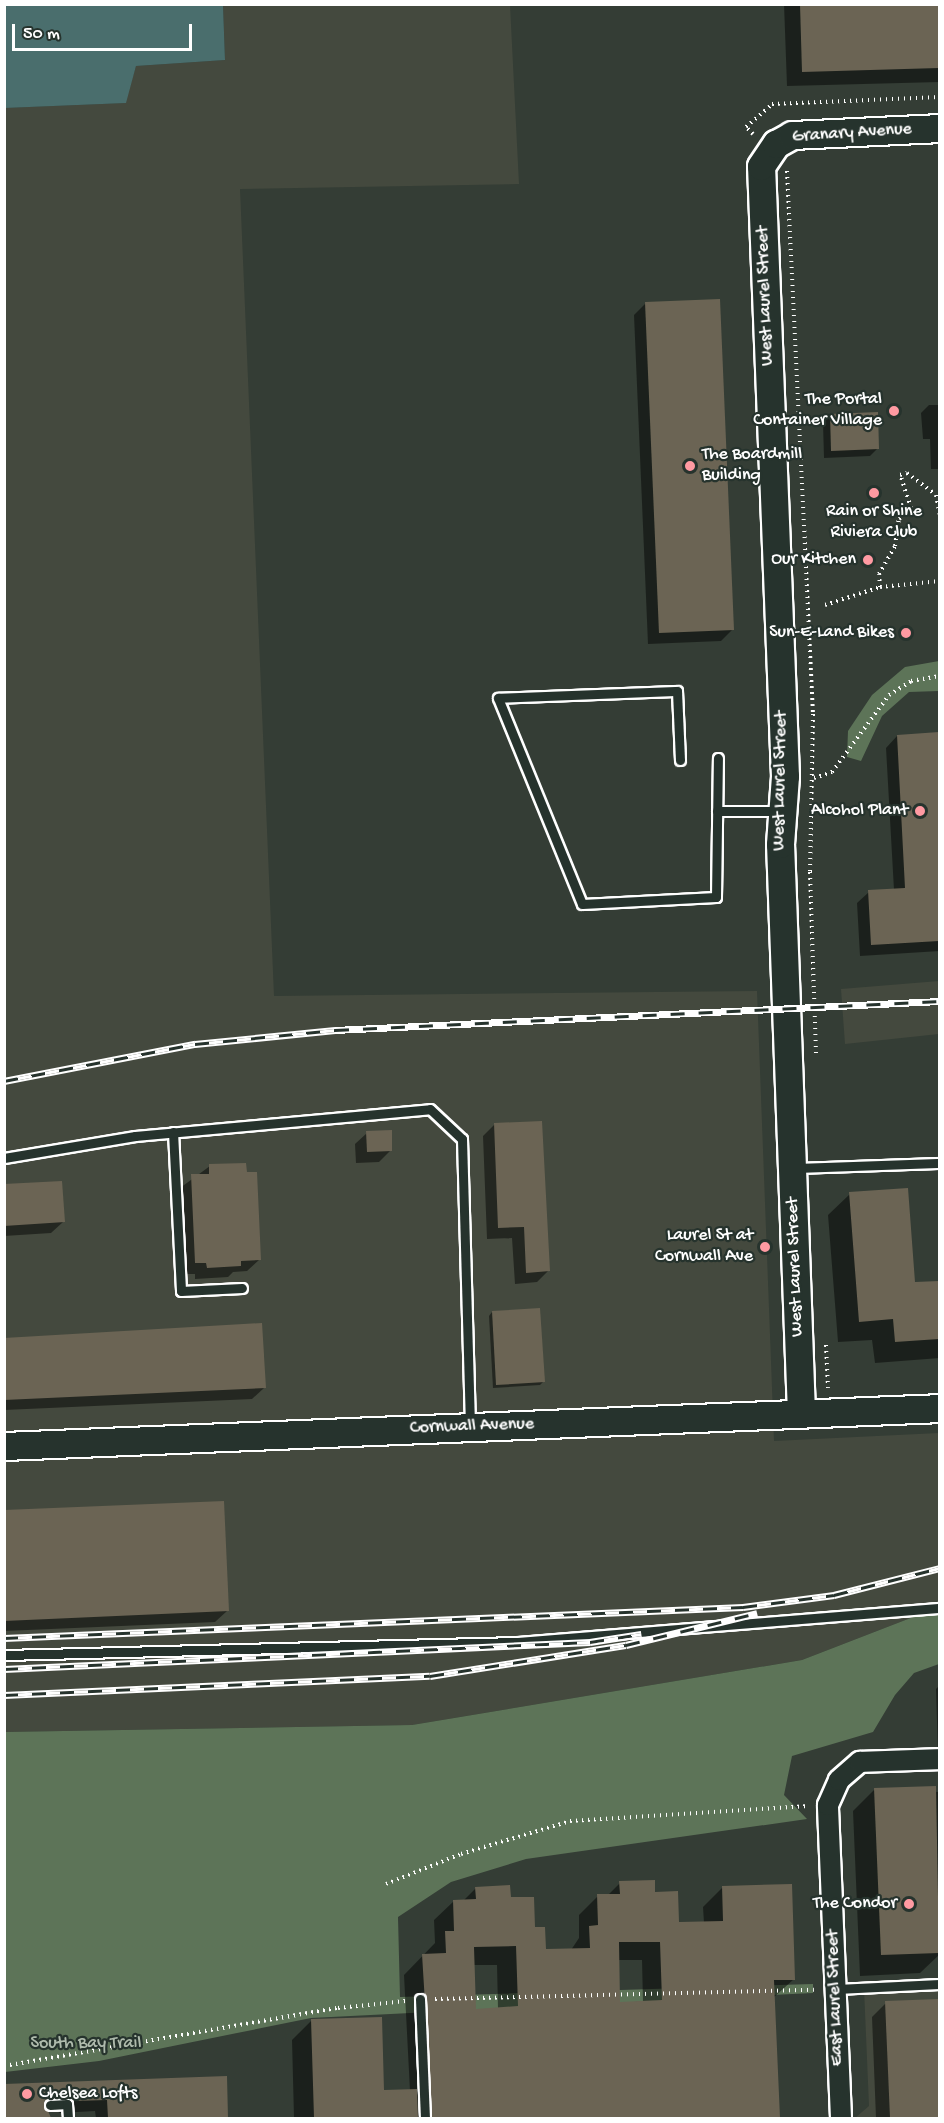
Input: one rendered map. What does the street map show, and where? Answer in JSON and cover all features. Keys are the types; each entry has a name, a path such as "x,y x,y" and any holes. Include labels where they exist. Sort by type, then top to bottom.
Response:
{"street":[{"name":"Granary Avenue","path":"769,151 792,135 939,128"},
{"name":"West Laurel Street","path":"769,151 761,166 785,776 782,896 801,1413"},
{"name":"Cornwall Avenue","path":"4,1446 939,1407"},
{"path":"828,1805 839,1780 860,1762 939,1759"},
{"name":"East Laurel Street","path":"828,1805 841,2118"}],"lane":[{"path":"680,760 677,691 498,698 582,904 716,897 718,758"},
{"path":"717,811 783,812"},
{"path":"4,1158 173,1132 430,1109 462,1139 470,1427"},
{"path":"173,1132 181,1291 242,1288"},
{"path":"792,1168 939,1163"},
{"path":"4,1655 516,1642 939,1608"},
{"path":"836,1989 939,1984"},
{"path":"420,1999 425,2118"},
{"path":"50,2105 67,2104 68,2118"}],"path":[{"path":"746,127 772,104 939,97"},
{"path":"880,587 879,574 895,546 899,519 911,508 900,475 907,473 936,495 939,515"},
{"path":"825,605 880,587 939,581"},
{"path":"814,778 832,772 889,695 911,681 939,676"},
{"path":"386,1884 461,1854 570,1821 828,1805"},
{"path":"4,2066 338,2008 420,1999 836,1989"}],"shaded area":[{"path":"223,5 510,5 519,184 240,189 274,996 757,991 774,1441 939,1433 939,1607 802,1660 412,1725 5,1732 4,108 125,103 136,66 225,60"},
{"path":"939,981 939,1034 845,1044 841,989"},
{"path":"939,1984 939,2118 855,2118 869,2106 864,1988"}],"green space":[{"path":"939,661 939,691 909,692 882,716 861,761 847,757 848,731 872,695 905,667"},
{"name":"South Bay Trail","path":"939,1607 939,1664 914,1673 895,1695 873,1732 792,1756 784,1795 807,1819 526,1859 451,1882 398,1917 400,1997 813,1984 813,1993 311,2018 99,2061 5,2072 5,1732 412,1725 802,1660"}],"water":[{"path":"4,5 223,5 225,60 136,66 126,103 5,108"}],"building":[{"path":"800,4 939,4 939,68 802,72"},
{"name":"The Boardmill Building","path":"720,299 734,630 659,633 645,302"},
{"path":"878,412 879,449 831,451 830,414"},
{"name":"Alcohol Plant","path":"939,732 939,941 871,945 868,890 905,888 897,735"},
{"path":"542,1121 550,1271 526,1273 524,1227 498,1228 494,1123"},
{"path":"392,1130 392,1151 367,1152 366,1131"},
{"path":"246,1163 247,1172 257,1172 261,1260 241,1261 241,1266 207,1268 206,1263 195,1263 191,1174 209,1174 209,1164"},
{"path":"62,1181 65,1222 4,1226 4,1184"},
{"path":"908,1188 915,1282 939,1281 939,1339 895,1342 893,1319 859,1322 849,1192"},
{"path":"540,1308 545,1382 496,1385 492,1311"},
{"path":"262,1323 266,1388 4,1400 4,1338"},
{"path":"224,1501 229,1611 4,1621 4,1510"},
{"name":"The Condor","path":"936,1786 939,1953 881,1955 874,1788"},
{"path":"655,1880 655,1892 678,1891 679,1922 723,1921 722,1886 792,1884 795,1980 774,1980 780,2118 432,2118 422,1954 446,1953 445,1931 454,1931 453,1900 476,1899 475,1887 510,1885 511,1897 534,1897 535,1927 545,1927 546,1949 590,1948 589,1926 598,1925 597,1894 620,1894 619,1881","holes":["619,1942 660,1942 662,2000 620,2002","516,1946 518,2006 476,2009 474,1947"]},
{"path":"939,1999 939,2118 890,2118 885,2001"},
{"path":"382,2017 384,2090 417,2089 418,2118 314,2118 311,2019"},
{"path":"227,2076 228,2118 108,2118 107,2100 73,2101 67,2097 44,2101 51,2118 4,2118 4,2084"}],"railway":[{"path":"4,1081 195,1044 335,1030 940,1001"},
{"path":"4,1638 743,1607 834,1595 940,1568"},
{"path":"4,1695 430,1676 626,1645 757,1613"},
{"path":"4,1669 590,1642 641,1634"}],"place":[{"name":"The Portal Container Village","path":"894,411"},
{"name":"The Boardmill Building","path":"690,466"},
{"name":"Rain or Shine Riviera Club","path":"874,493"},
{"name":"Our Kitchen","path":"868,560"},
{"name":"Sun-E-Land Bikes","path":"906,633"},
{"name":"Alcohol Plant","path":"920,811"},
{"name":"Laurel St at Cornwall Ave","path":"765,1247"},
{"name":"The Condor","path":"909,1904"},
{"name":"Chelsea Lofts","path":"27,2094"}]}
